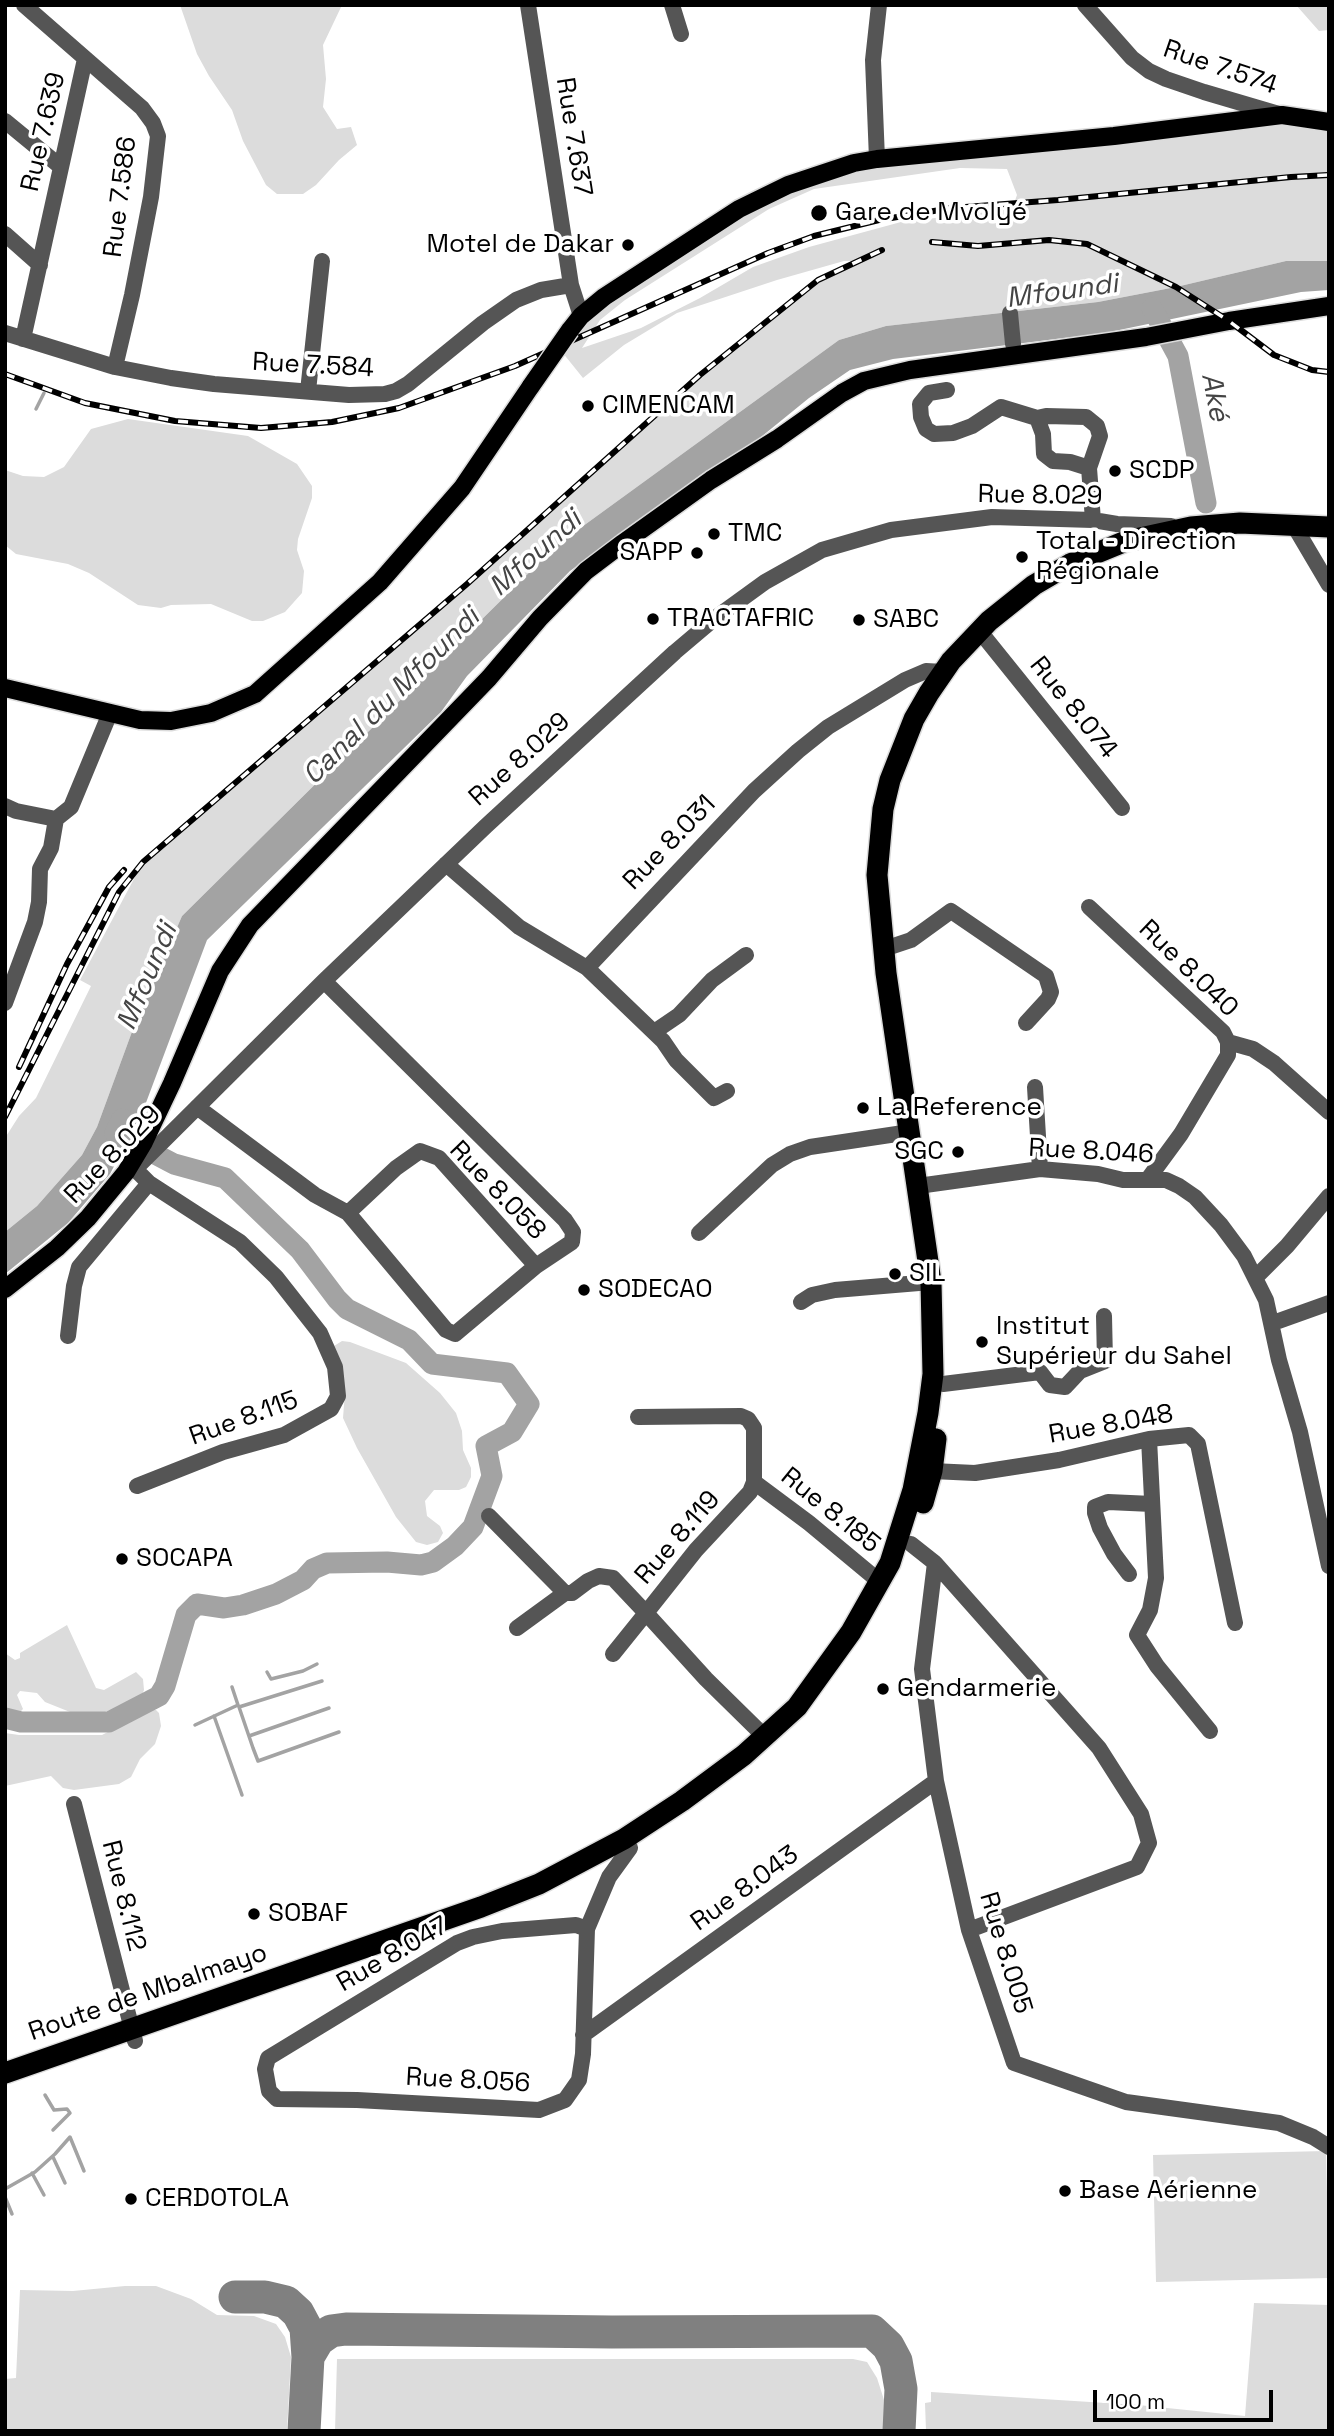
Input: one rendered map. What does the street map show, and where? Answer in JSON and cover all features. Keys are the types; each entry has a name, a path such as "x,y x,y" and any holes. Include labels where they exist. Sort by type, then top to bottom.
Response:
{"highway":[{"path":"5,2085 133,2035 484,1917 543,1894 630,1848 751,1762 805,1714 861,1641 898,1574 911,1544 932,1471 943,1384 940,1272 923,1185 893,947 888,879 890,840 900,784 924,724 946,686 986,639 1021,608 1054,587 1105,561 1187,527 1240,523 1329,527"},
{"name":"Route de Mbalmayo","path":"5,2073 133,2035 539,1884 585,1861 647,1824 713,1779 797,1707 851,1632 880,1582 898,1540 928,1413 933,1374 931,1282 923,1185 910,1132 886,973 877,875 879,839 890,780 914,719 943,672 989,621 1034,584 1070,564 1126,541 1187,527"}],"main road":[{"path":"5,688 140,720 171,721 211,713 255,694 380,582 462,488 576,323 612,290 739,209 788,186 854,163 877,159 1140,133 1282,115 1329,122"},
{"path":"131,1170 220,971 250,925 480,687 540,618 586,571 643,528 711,480 864,381 919,368 1146,337 1329,306"},
{"name":"Rue 8.029","path":"5,1289 57,1248 131,1170"}],"street":[{"name":"Rue 7.586","path":"24,5 142,108 153,123 158,136 151,197 115,367"},
{"name":"Rue 7.637","path":"528,5 576,323"},
{"path":"672,5 681,34"},
{"path":"877,159 873,60 879,5"},
{"name":"Rue 7.574","path":"1085,5 1132,58 1149,71 1178,83 1282,115"},
{"name":"Rue 7.639","path":"23,339 85,59"},
{"path":"5,121 61,167"},
{"path":"5,234 40,265"},
{"path":"308,391 322,261"},
{"name":"Rue 7.584","path":"5,334 115,367 214,384 349,395 385,394 396,391 516,300 541,290 571,285"},
{"path":"1010,313 1013,344"},
{"path":"947,390 929,393 920,404 920,417 926,429 933,434 953,433 972,426 1001,407 1037,418 1086,416 1097,426 1100,436 1088,468 1093,520"},
{"path":"1037,418 1043,433 1044,454 1053,461 1070,462 1088,468"},
{"name":"Rue 8.029","path":"131,1170 446,864 675,652 740,598 796,563 822,550 891,530 992,517 1093,520 1117,524 1187,527"},
{"path":"1293,524 1329,585"},
{"name":"Rue 8.074","path":"986,639 1122,808"},
{"name":"Rue 8.031","path":"587,968 754,790 799,751 828,727 905,680 926,671 943,672"},
{"path":"5,1003 35,922 39,902 40,869 51,848 56,819 71,807 110,713"},
{"path":"5,806 16,811 56,819"},
{"path":"446,864 519,927 587,968 654,1032 676,1060 713,1098 727,1091"},
{"name":"Rue 8.040","path":"1089,907 1223,1032 1228,1042 1228,1055 1181,1135 1148,1179"},
{"path":"893,947 911,940 951,911 1046,976 1051,992 1026,1023"},
{"path":"654,1032 679,1015 712,980 746,955"},
{"name":"Rue 8.058","path":"324,981 565,1220 573,1232 572,1242 536,1266 439,1158 420,1151 397,1168 348,1213"},
{"path":"1228,1042 1254,1049 1274,1063 1329,1112"},
{"path":"1035,1087 1040,1169"},
{"path":"197,1107 314,1195 348,1213 446,1330 456,1334 536,1266"},
{"path":"699,1233 772,1165 790,1153 810,1147 910,1132"},
{"name":"Rue 8.046","path":"923,1185 1040,1169 1098,1174 1123,1180 1148,1179 1172,1183 1195,1197 1244,1255 1256,1277 1273,1323 1279,1360 1300,1432 1329,1566"},
{"name":"Rue 8.115","path":"131,1170 240,1242 276,1277 320,1334 335,1367 338,1396 331,1409 284,1436 223,1452 137,1486"},
{"path":"68,1336 79,1267 149,1183"},
{"path":"1256,1277 1287,1246 1329,1196"},
{"path":"801,1302 812,1295 835,1290 931,1282"},
{"path":"1273,1323 1329,1303"},
{"path":"943,1384 1040,1372 1050,1385 1065,1387 1080,1371 1105,1362 1104,1316"},
{"name":"Rue 8.185","path":"638,1417 741,1416 748,1419 754,1427 754,1482 809,1522 880,1582"},
{"name":"Rue 8.048","path":"932,1471 987,1471 1059,1460 1149,1439 1189,1435 1195,1438 1235,1623"},
{"path":"1149,1439 1156,1578 1150,1610 1137,1635 1157,1666 1210,1731"},
{"name":"Rue 8.119","path":"754,1482 750,1492 696,1550 646,1613 683,1655 765,1737"},
{"path":"1129,1574 1100,1528 1095,1507 1108,1502 1152,1504"},
{"path":"489,1516 565,1593 572,1594 599,1576 612,1578 646,1613 612,1654"},
{"path":"911,1544 935,1563 1099,1748 1141,1814 1149,1843 1137,1867 969,1930"},
{"name":"Rue 8.005","path":"935,1563 922,1670 936,1781 969,1930 1014,2063 1126,2102 1279,2123 1329,2147"},
{"path":"517,1628 565,1593"},
{"name":"Rue 8.043","path":"583,2035 936,1781"},
{"name":"Rue 8.112","path":"74,1804 133,2035"},
{"path":"587,1929 609,1877 630,1848"},
{"name":"Rue 8.047","path":"268,2058 465,1940 502,1931 536,1927 576,1924 587,1929"},
{"name":"Rue 8.056","path":"268,2058 265,2069 268,2091 277,2099 356,2100 539,2110 565,2100 579,2080 587,1929"}],"shaded area":[{"path":"180,5 342,5 323,45 326,79 323,107 337,129 351,127 357,145 303,194 277,194 266,185 243,141 232,110 197,54"},
{"path":"1296,5 1329,5 1329,30 1319,31"},
{"path":"1329,122 1329,261 1286,261 1098,302 886,326 839,340 557,545 182,916 133,1029 97,1127 82,1155 37,1206 5,1232 5,1138 19,1116 36,1098 91,986 80,980 143,862 467,584 700,375 818,280 858,261 844,261 777,280 677,313 624,345 583,378 558,347 570,330 683,244 854,163 1219,124","holes":["960,168 1007,169 1017,195 1012,209 901,222 809,247 753,267 641,328 582,348 600,320 625,300 769,209 814,189"]},
{"path":"1286,261 1329,261 1329,290 1301,292 1105,333 893,359 850,370 809,398 745,450 706,471 570,571 467,676 441,712 207,940 144,1108 110,1174 68,1223 5,1274 5,1232 37,1206 82,1155 97,1127 133,1029 182,916 557,545 839,340 886,326 1098,302"},
{"path":"128,419 248,436 297,464 312,486 312,498 298,539 297,550 304,571 302,593 285,612 263,621 252,621 211,604 171,605 161,608 138,605 89,573 68,564 16,554 5,545 5,470 23,476 44,477 64,467 91,429"},
{"path":"342,1341 406,1363 440,1393 456,1413 471,1477 466,1487 459,1490 434,1490 425,1501 427,1516 440,1526 443,1533 438,1542 427,1545 416,1542 396,1517 357,1448 343,1418 345,1392 334,1346"},
{"path":"67,1625 96,1688 104,1690 136,1672 143,1679 142,1695 131,1703 99,1714 70,1712 45,1702 37,1693 20,1691 17,1695 23,1709 18,1714 5,1712 5,1653 15,1660 20,1658 20,1653"},
{"path":"150,1710 159,1713 161,1726 155,1744 140,1759 131,1777 119,1784 74,1790 63,1788 51,1776 5,1786 5,1733 102,1735"},
{"path":"1326,2151 1329,2278 1156,2282 1153,2155"},
{"path":"156,2286 191,2299 217,2315 254,2316 276,2324 285,2337 291,2357 287,2431 5,2431 5,2379 16,2378 20,2290 73,2291"},
{"path":"1254,2303 1329,2305 1329,2431 926,2431 925,2403 931,2402 931,2392 1138,2405 1245,2416"},
{"path":"337,2359 853,2359 867,2362 877,2378 885,2403 883,2431 335,2431"}],"waterway":[{"name":"Aké","path":"1152,308 1178,356 1206,503"},
{"path":"36,409 44,393"},
{"name":"Mfoundi","path":"5,1718 21,1722 109,1722 159,1696 165,1686 186,1615 197,1604 224,1608 243,1605 276,1594 303,1580 313,1569 327,1563 387,1562 421,1565 433,1562 455,1546 473,1527 492,1476 486,1446 512,1432 529,1404 507,1373 432,1364 409,1340 347,1309 300,1250 225,1178 174,1164 115,1133 122,1119"},
{"path":"267,1672 271,1679 303,1671 317,1664"},
{"path":"322,1681 239,1707 258,1761 339,1732"},
{"path":"195,1725 238,1705 232,1687"},
{"path":"249,1736 329,1708"},
{"path":"214,1716 242,1795"},
{"path":"45,2095 54,2110 67,2109 70,2113 53,2130"},
{"path":"5,2189 35,2172 70,2137 84,2171"},
{"path":"53,2157 65,2183"},
{"path":"32,2173 44,2195"},
{"path":"5,2197 12,2214"}],"taxiway":[{"path":"235,2297 265,2297 286,2302 298,2313 306,2328 308,2357 304,2431"},
{"path":"308,2357 318,2340 331,2331 346,2329 872,2331 888,2346 896,2361 901,2389 899,2431"}],"railway":[{"path":"5,374 85,403 175,421 261,428 332,422 399,408 515,366 768,253 814,236 879,220 952,208 1329,175"},
{"path":"932,242 978,246 1049,240 1087,244 1176,287 1229,321 1274,355 1312,370 1329,372"},
{"path":"5,1117 119,892 143,862 467,584 700,375 818,280 882,250"},
{"path":"19,1067 67,964 109,887 124,870"}],"place":[{"name":"Gare de Mvolyé","path":"819,213"},
{"name":"Motel de Dakar","path":"628,245"},
{"name":"CIMENCAM","path":"588,406"},
{"name":"SCDP","path":"1115,471"},
{"name":"TMC","path":"714,534"},
{"name":"SAPP","path":"697,553"},
{"name":"Total - Direction Régionale","path":"1022,557"},
{"name":"TRACTAFRIC","path":"653,619"},
{"name":"SABC","path":"859,620"},
{"name":"La Reference","path":"863,1108"},
{"name":"SGC","path":"958,1152"},
{"name":"SIL","path":"895,1274"},
{"name":"SODECAO","path":"584,1290"},
{"name":"Institut Supérieur du Sahel","path":"982,1342"},
{"name":"SOCAPA","path":"122,1559"},
{"name":"Gendarmerie","path":"883,1689"},
{"name":"SOBAF","path":"254,1914"},
{"name":"Base Aérienne","path":"1065,2191"},
{"name":"CERDOTOLA","path":"131,2199"}],"water label":[{"name":"Canal du Mfoundi","path":"392,697"}]}
